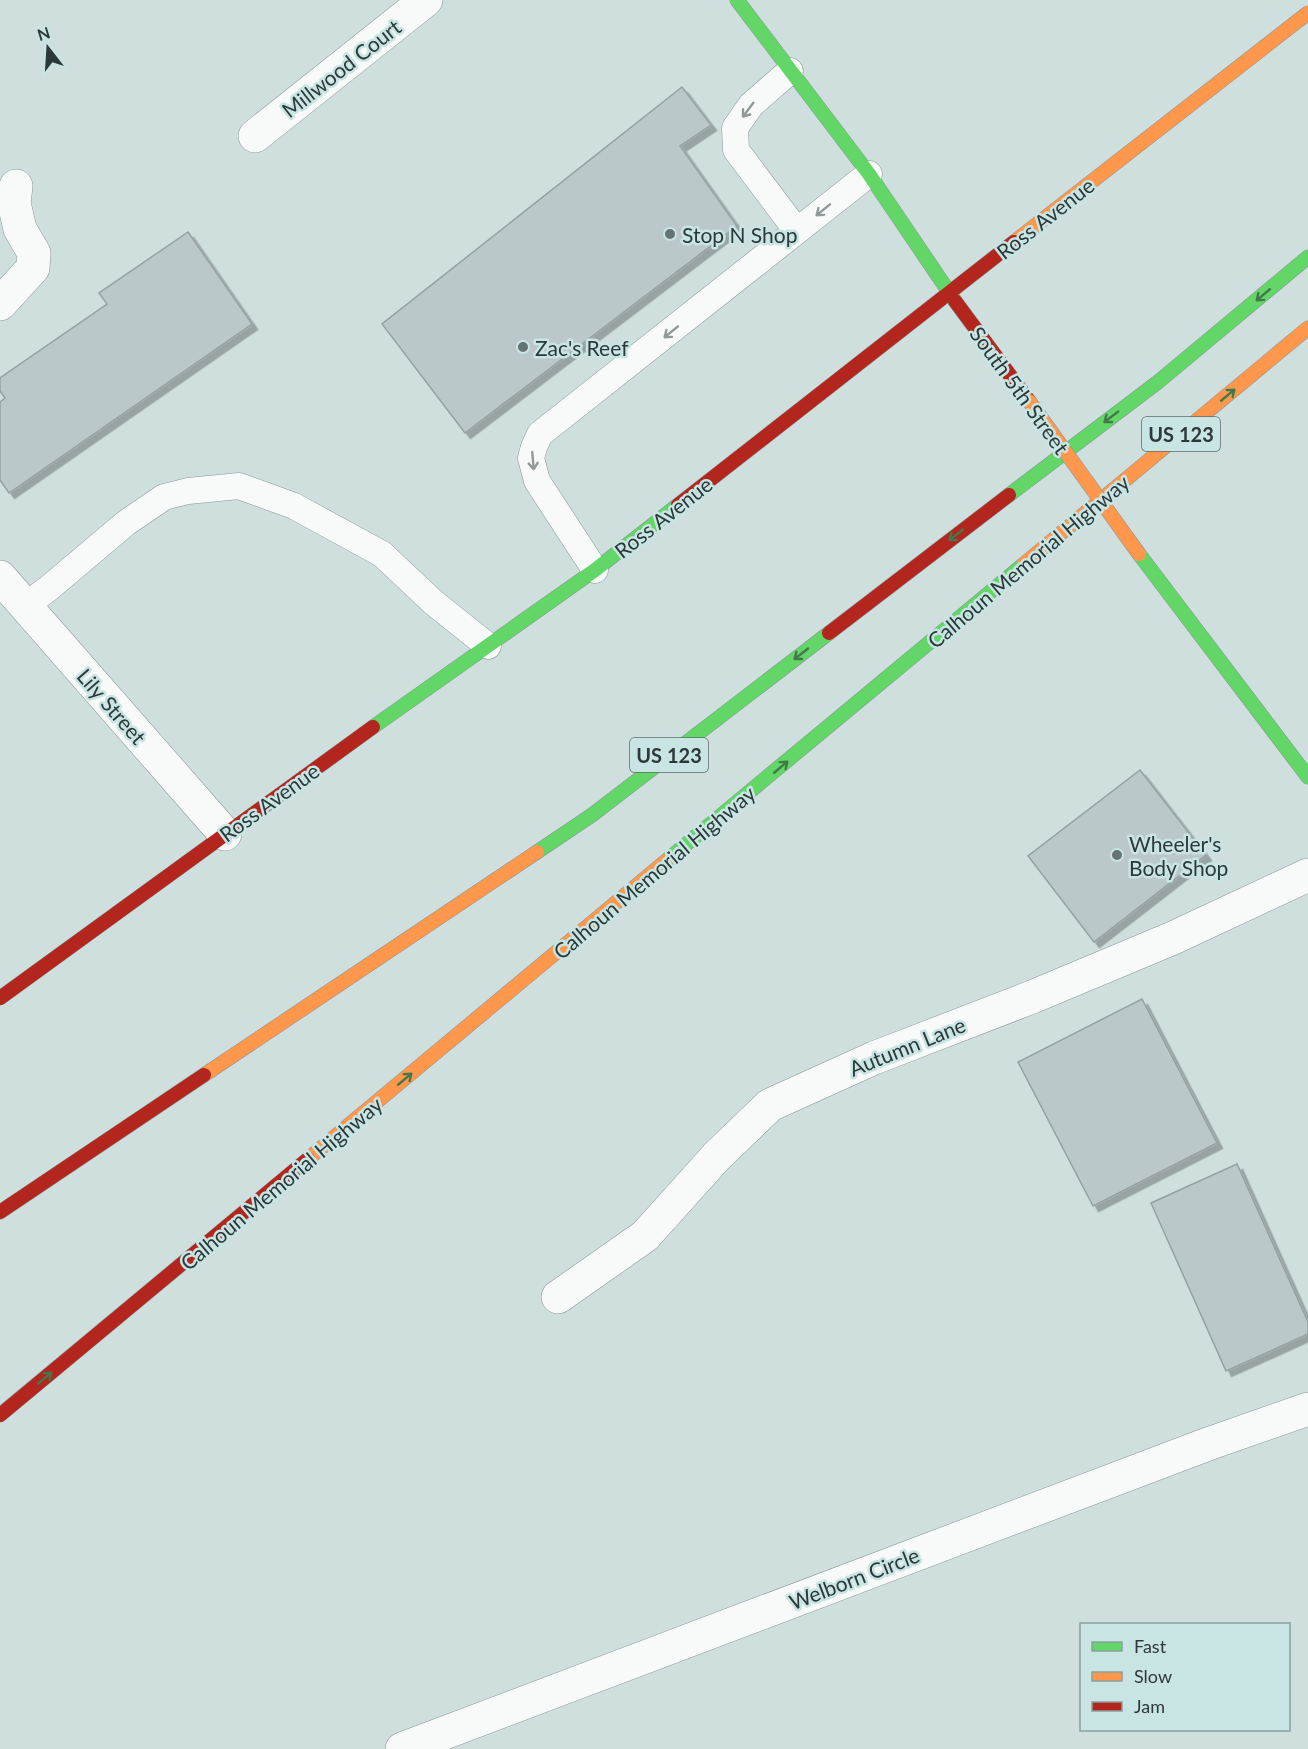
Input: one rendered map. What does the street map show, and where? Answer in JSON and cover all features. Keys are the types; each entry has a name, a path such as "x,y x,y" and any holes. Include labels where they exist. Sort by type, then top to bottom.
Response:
{"main road":[{"name":"South 5th Street","path":"737,0 869,174 949,293 1139,554 1308,777"},
{"name":"Ross Avenue","path":"0,998 225,834 596,570 1308,13"},
{"name":"US 123","path":"0,1212 591,815 1158,382 1308,257"},
{"name":"Calhoun Memorial Highway","path":"0,1415 1308,328"}],"street":[{"name":"Millwood Court","path":"255,136 426,0"},
{"path":"0,304 33,268 34,253 20,229 14,203 16,186"},
{"name":"Lily Street","path":"0,577 225,834"},
{"name":"Autumn Lane","path":"558,1297 645,1236 716,1157 770,1105 874,1058 1032,997 1173,938 1308,875"},
{"name":"Welborn Circle","path":"402,1749 1197,1448 1308,1409"}],"lane":[{"path":"790,71 751,105 735,128 736,150 797,231"},
{"path":"596,570 537,481 531,458 540,434 869,174"},
{"path":"25,606 126,523 164,497 188,491 239,486 294,506 382,554 433,602 488,646"}],"building":[{"path":"682,87 711,125 680,146 737,226 465,433 382,324"},
{"path":"188,232 252,324 9,493 0,480 0,402 5,398 0,391 0,378 107,304 99,293"},
{"name":"Wheeler's Body Shop","path":"1140,770 1206,855 1094,942 1028,856"},
{"path":"1142,999 1217,1143 1093,1206 1018,1062"},
{"path":"1237,1164 1308,1322 1308,1334 1226,1371 1151,1203"}],"traffic: fast":[{"path":"737,0 869,174 955,301"},
{"path":"1009,495 1158,382 1308,257"},
{"path":"373,727 595,570 678,505"},
{"path":"1139,554 1308,777"},
{"path":"666,861 1024,564"},
{"path":"537,852 592,815 829,633"}],"traffic: slow":[{"path":"1014,242 1308,13"},
{"path":"1024,564 1308,328"},
{"path":"1029,401 1139,554"},
{"path":"204,1075 537,852"},
{"path":"308,1159 666,861"}],"traffic: jam":[{"path":"678,505 1014,242"},
{"path":"955,301 1029,401"},
{"path":"829,633 1009,495"},
{"path":"0,998 373,727"},
{"path":"0,1212 204,1075"},
{"path":"0,1415 308,1159"}],"place":[{"name":"Stop N Shop","path":"670,234"},
{"name":"Zac's Reef","path":"523,347"},
{"name":"Wheeler's Body Shop","path":"1117,855"}]}
